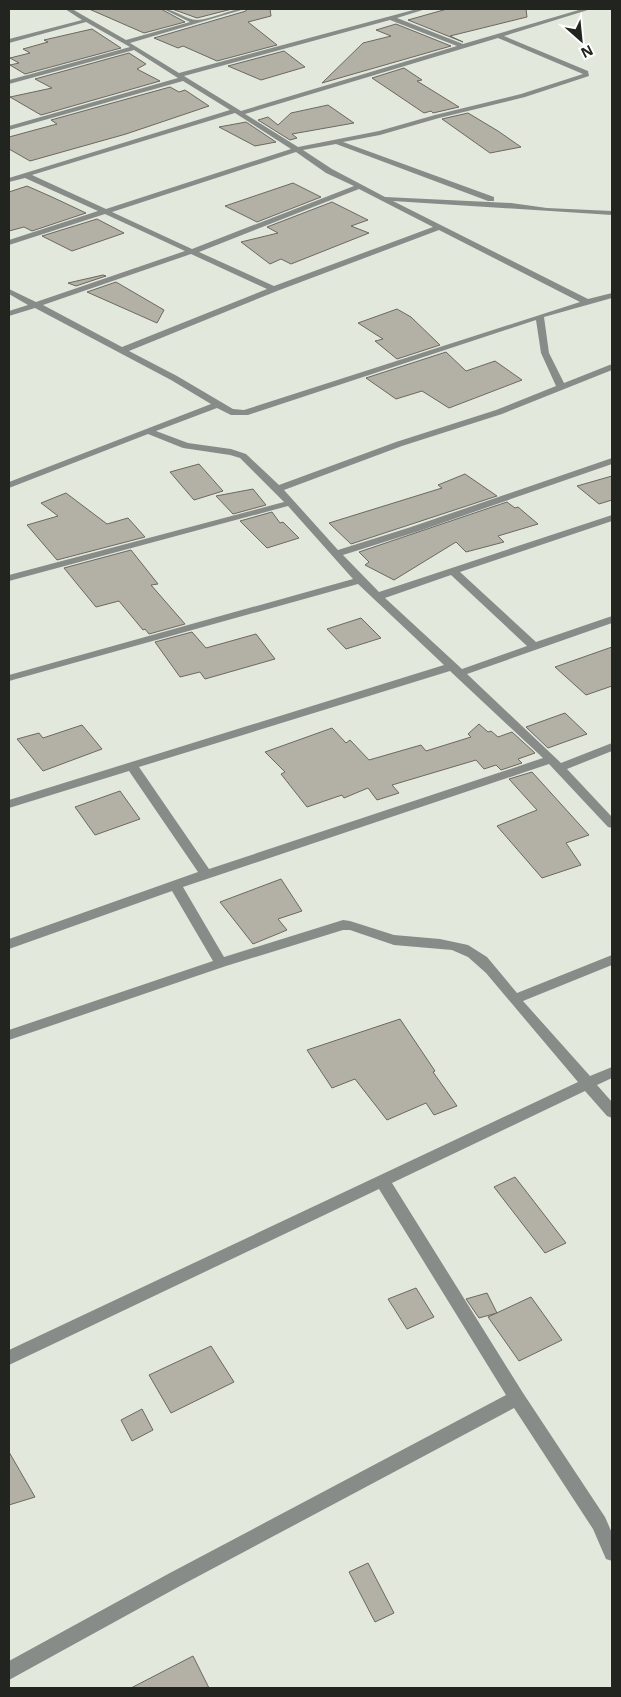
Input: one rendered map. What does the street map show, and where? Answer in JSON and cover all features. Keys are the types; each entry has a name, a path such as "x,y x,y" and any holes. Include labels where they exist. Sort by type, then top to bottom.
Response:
{"street":[{"path":"68,9 297,148 330,171 437,228 586,302"},
{"path":"166,9 195,22"},
{"path":"125,42 242,9"},
{"path":"400,9 410,12"},
{"path":"9,128 423,9"},
{"path":"9,180 588,9"},
{"path":"391,18 464,47"},
{"path":"9,41 88,20"},
{"path":"9,243 297,148 380,134 414,122 514,98 587,74 500,36"},
{"path":"9,82 135,48"},
{"path":"336,142 482,197 511,205"},
{"path":"25,175 193,250 274,289"},
{"path":"9,314 193,250 359,187"},
{"path":"383,198 612,213"},
{"path":"121,351 274,289 437,228"},
{"path":"9,291 174,378 231,412 245,413 612,294"},
{"path":"540,316 545,353 562,388"},
{"path":"278,489 562,388 593,373 612,367"},
{"path":"9,485 150,432 218,404"},
{"path":"150,432 186,446 231,452 243,456 278,489 360,580 555,763 612,824"},
{"path":"335,554 612,461"},
{"path":"9,578 290,503"},
{"path":"379,596 612,518"},
{"path":"453,572 535,647"},
{"path":"9,678 360,580"},
{"path":"9,804 535,647 612,619"},
{"path":"9,944 206,874 555,763 612,747"},
{"path":"133,767 206,874"},
{"path":"175,885 221,963"},
{"path":"9,1035 336,926 354,925 393,939 450,945 468,951 481,959 612,1112"},
{"path":"514,999 610,958"},
{"path":"9,1358 383,1182 587,1082 612,1072"},
{"path":"383,1182 516,1398 599,1524 612,1553"},
{"path":"9,1671 174,1580 516,1398"}],"building":[{"path":"89,9 161,9 185,22 144,33"},
{"path":"172,9 232,9 197,18"},
{"path":"247,9 270,9 271,16 248,22 277,45 217,61 183,46 178,48 154,38 246,11"},
{"path":"447,9 526,9 527,17 450,36 463,42 408,20"},
{"path":"396,24 451,46 322,83 363,43 391,36 376,30"},
{"path":"92,29 121,48 25,74 10,65 19,63 10,58 30,53 23,49 48,42 44,40"},
{"path":"284,51 305,67 261,80 228,66"},
{"path":"129,53 146,64 137,69 160,81 41,115 10,97 52,88 35,79"},
{"path":"404,68 422,80 417,81 459,107 433,113 431,111 424,113 372,78"},
{"path":"170,87 179,92 185,90 209,106 126,134 30,161 9,149 9,137 57,124 51,120"},
{"path":"328,105 354,123 292,134 297,138 290,140 258,120 268,117 278,125 291,113"},
{"path":"468,113 521,147 490,153 442,119"},
{"path":"246,122 276,142 255,146 219,127"},
{"path":"293,183 321,197 257,222 225,206"},
{"path":"27,186 86,213 32,231 24,227 9,231 9,192"},
{"path":"332,202 368,220 351,226 369,233 291,264 281,259 270,264 241,242 278,233 267,227"},
{"path":"97,219 124,233 72,251 42,236"},
{"path":"103,275 106,276 76,286 68,283"},
{"path":"116,282 164,310 157,323 87,292"},
{"path":"397,309 411,317 440,345 397,359 375,341 383,339 358,323"},
{"path":"446,352 466,371 495,361 522,380 449,408 422,391 396,399 366,378"},
{"path":"199,464 223,491 194,500 170,472"},
{"path":"465,474 497,496 351,544 329,523 442,488 438,485"},
{"path":"612,476 612,500 599,504 577,486"},
{"path":"253,489 266,505 233,514 216,496"},
{"path":"66,493 107,524 128,518 145,537 57,560 27,525 58,516 41,503"},
{"path":"507,502 515,508 518,507 538,524 498,536 504,542 466,552 456,542 394,580 365,565 369,562 359,552"},
{"path":"272,512 280,523 283,522 299,538 267,548 240,521"},
{"path":"131,550 158,584 151,585 185,624 149,634 145,629 143,630 119,601 96,607 64,568"},
{"path":"361,618 381,638 346,649 327,629"},
{"path":"192,632 206,648 256,634 275,659 205,679 200,672 180,677 155,642"},
{"path":"612,647 612,686 586,695 555,667"},
{"path":"565,713 587,734 548,748 526,727"},
{"path":"479,724 488,732 491,731 498,737 512,732 535,753 518,759 522,763 501,770 496,765 484,769 476,760 392,785 399,793 377,800 368,788 344,798 342,795 307,807 281,774 285,772 265,752 332,728 346,743 350,740 369,760 421,745 426,751 471,737 468,734"},
{"path":"82,725 102,749 43,771 17,739 39,733 43,738"},
{"path":"532,772 589,835 566,843 581,865 542,878 497,826 537,810 509,779"},
{"path":"120,791 140,819 95,835 75,807"},
{"path":"281,879 302,911 278,919 287,930 253,944 220,902"},
{"path":"400,1019 457,1106 434,1115 426,1103 387,1120 355,1079 332,1088 307,1050"},
{"path":"515,1177 566,1243 545,1253 494,1187"},
{"path":"416,1288 434,1317 407,1329 388,1299"},
{"path":"487,1293 497,1313 479,1318 466,1299"},
{"path":"531,1297 562,1340 519,1361 488,1317"},
{"path":"211,1346 234,1382 171,1413 149,1375"},
{"path":"142,1409 153,1430 132,1441 121,1420"},
{"path":"9,1452 35,1497 9,1505"},
{"path":"368,1563 394,1613 375,1622 349,1572"},
{"path":"193,1656 209,1688 131,1688"}]}
